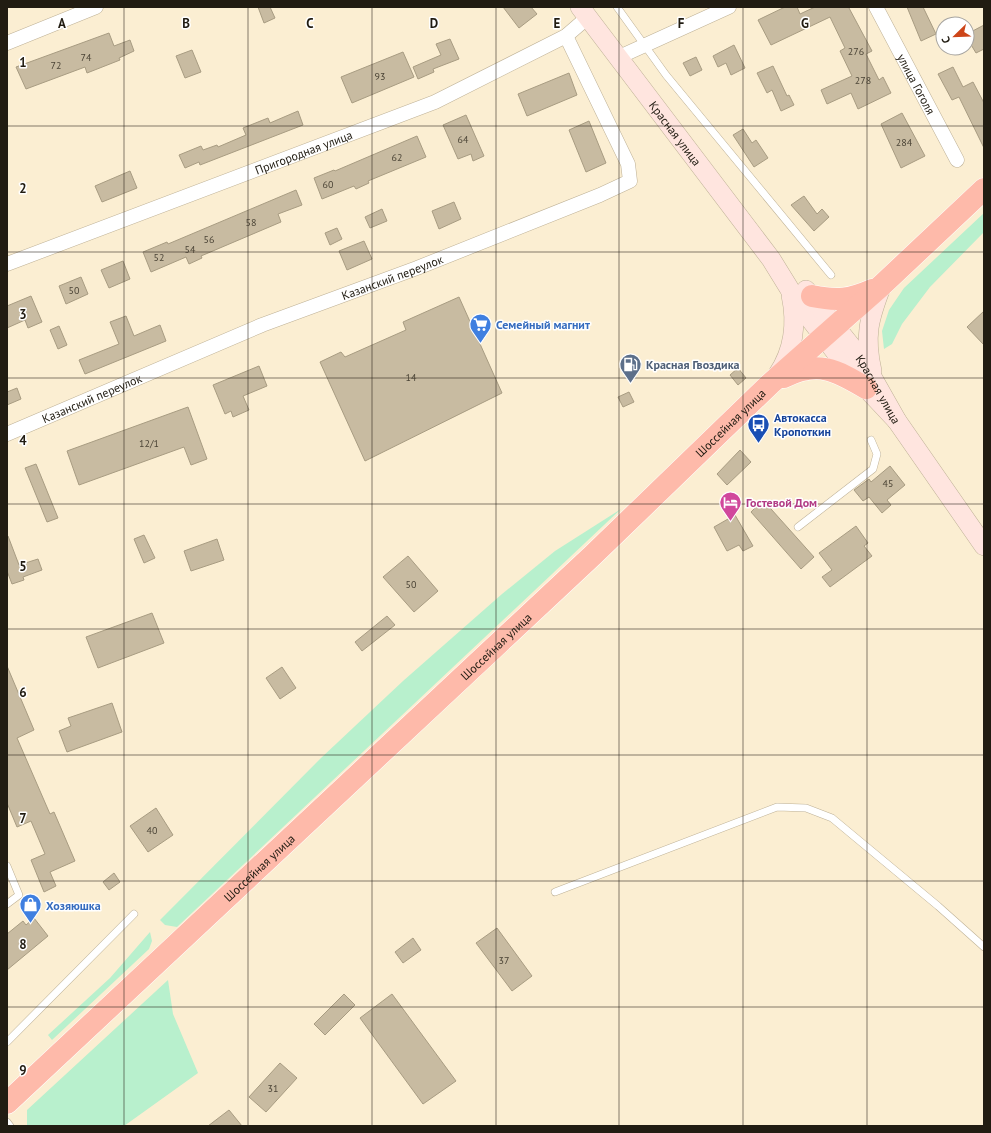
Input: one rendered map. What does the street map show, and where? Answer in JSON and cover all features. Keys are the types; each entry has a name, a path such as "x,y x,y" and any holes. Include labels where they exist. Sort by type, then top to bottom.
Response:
{"highway":[{"name":"Шоссейная улица","path":"8,1101 593,555 770,384 882,285 984,189"},
{"path":"812,296 834,300 853,298 882,285"},
{"path":"770,384 795,371 810,368 828,369 871,385"}],"main road":[{"name":"Красная улица","path":"584,12 771,259 800,306 830,332"},
{"name":"Красная улица","path":"771,259 812,296 830,332 897,421 984,546"},
{"path":"871,385 868,335 871,312 882,285"},
{"path":"770,384 785,363 791,347 794,310 790,290"}],"street":[{"path":"7,43 96,7"},
{"path":"619,57 729,7"},
{"name":"улица Гоголя","path":"876,7 956,160"},
{"name":"Пригородная улица","path":"7,264 435,102 566,36 584,12"},
{"name":"Казанский переулок","path":"7,434 262,325 417,268 630,182 628,164 566,36"}],"lane":[{"path":"617,7 666,75 831,275"},
{"path":"798,527 873,469 877,454 871,440"},
{"path":"555,892 777,807 806,808 832,818 938,906 984,947"},
{"path":"7,866 19,895 7,904"},
{"path":"7,1042 134,914"},
{"path":"7,1122 10,1126"}],"green space":[{"path":"984,213 984,232 930,287 902,324 892,344 884,349 882,331 889,310 904,288"},
{"path":"621,509 177,927 165,925 160,920 321,758 403,681 502,594 555,551"},
{"path":"150,932 152,941 149,949 52,1040 48,1035 110,978"},
{"path":"168,980 173,1014 198,1073 124,1126 27,1126 27,1110"}],"building":[{"path":"258,7 270,7 275,18 264,23"},
{"path":"503,7 531,7 537,14 519,28"},
{"path":"785,7 797,7 800,14 815,7 850,7 849,8 872,51 866,54 879,80 883,77 891,93 858,109 851,93 827,104 821,90 852,76 840,51 845,48 830,17 771,45 758,20"},
{"path":"907,7 923,7 935,32 935,34 921,41"},
{"path":"984,25 984,49 976,53 975,51 975,30"},
{"path":"109,33 114,46 130,40 134,51 119,58 120,60 87,73 85,67 26,89 16,67"},
{"path":"450,39 459,59 433,69 434,72 418,79 413,67 441,55 436,44"},
{"path":"734,45 745,68 731,75 726,63 718,67 713,56"},
{"path":"192,50 201,72 185,78 176,56"},
{"path":"403,52 414,77 352,103 341,77"},
{"path":"696,57 702,70 690,76 683,63"},
{"path":"773,66 787,96 789,95 794,105 781,111 772,90 767,93 757,73"},
{"path":"953,67 963,87 973,82 984,103 984,148 959,97 952,100 938,74"},
{"path":"569,73 577,95 527,116 518,94"},
{"path":"298,111 303,125 200,165 199,162 185,168 179,155 201,146 203,150 217,145 218,147 246,135 243,128 268,118 270,123"},
{"path":"902,113 925,156 901,168 881,124"},
{"path":"466,115 484,156 473,161 471,154 458,159 443,125"},
{"path":"589,121 606,163 586,172 569,130"},
{"path":"743,129 752,143 756,140 768,158 754,167 733,135"},
{"path":"417,136 426,157 368,181 369,183 356,189 354,186 322,199 314,178 334,170 335,171"},
{"path":"130,171 137,188 102,202 95,186"},
{"path":"296,190 302,205 278,214 281,222 201,256 202,258 189,264 186,257 151,272 143,252 167,242 168,244"},
{"path":"804,196 817,214 822,209 829,217 814,231 791,205"},
{"path":"454,202 461,219 439,229 432,211"},
{"path":"382,209 387,221 370,228 365,217"},
{"path":"337,228 342,239 330,245 325,233"},
{"path":"364,241 372,259 347,270 339,251"},
{"path":"123,261 130,279 109,288 101,270"},
{"path":"81,277 88,294 66,304 59,286"},
{"path":"31,296 42,322 28,328 25,320 7,328 7,306"},
{"path":"459,297 502,393 365,461 320,362 341,352 345,357 406,330 403,322"},
{"path":"984,311 984,345 967,327"},
{"path":"126,316 134,336 160,325 166,341 85,374 79,360 119,344 110,322"},
{"path":"59,326 67,345 58,349 50,330"},
{"path":"259,366 267,386 243,396 249,410 233,417 231,411 225,414 213,385"},
{"path":"738,368 746,378 738,385 730,375"},
{"path":"17,388 21,399 7,405 7,392"},
{"path":"629,392 634,402 623,407 618,397"},
{"path":"188,407 207,459 191,465 184,447 79,485 67,451"},
{"path":"740,450 751,462 727,485 717,474"},
{"path":"36,464 58,518 47,522 25,468"},
{"path":"890,466 905,485 887,500 891,505 882,513 869,497 863,501 854,490 869,479 871,482"},
{"path":"763,500 814,557 801,569 751,512"},
{"path":"735,515 753,546 743,551 739,545 727,551 714,527"},
{"path":"856,526 868,543 864,546 872,556 830,587 822,577 832,570 819,553"},
{"path":"144,535 155,558 144,563 134,539"},
{"path":"7,536 19,565 38,559 42,570 23,577 24,580 12,584 7,571"},
{"path":"217,539 224,560 191,571 184,551"},
{"path":"408,556 438,591 414,612 383,577"},
{"path":"152,613 164,643 98,668 86,637"},
{"path":"387,616 395,625 362,651 355,642"},
{"path":"7,666 34,730 17,738 50,814 54,812 75,861 50,872 56,886 44,892 31,860 45,854 31,821 17,827 7,803"},
{"path":"282,667 296,688 280,699 266,678"},
{"path":"112,703 122,732 67,752 59,731 71,726 68,718"},
{"path":"156,808 173,835 148,852 130,826"},
{"path":"114,873 120,882 109,890 103,882"},
{"path":"34,918 48,936 7,970 7,934 23,921 26,925"},
{"path":"497,928 532,976 512,991 476,943"},
{"path":"413,938 421,950 403,963 395,952"},
{"path":"344,994 355,1005 325,1035 314,1024"},
{"path":"392,994 456,1081 423,1104 360,1018"},
{"path":"280,1063 297,1078 266,1112 249,1097"},
{"path":"229,1110 242,1126 208,1126"}],"place":[{"name":"Семейный магнит","path":"480,344"},
{"name":"Красная Гвоздика","path":"631,384"},
{"name":"Автокасса Кропоткин","path":"758,444"},
{"name":"Гостевой Дом","path":"731,522"},
{"name":"Хозяюшка","path":"31,924"}]}
